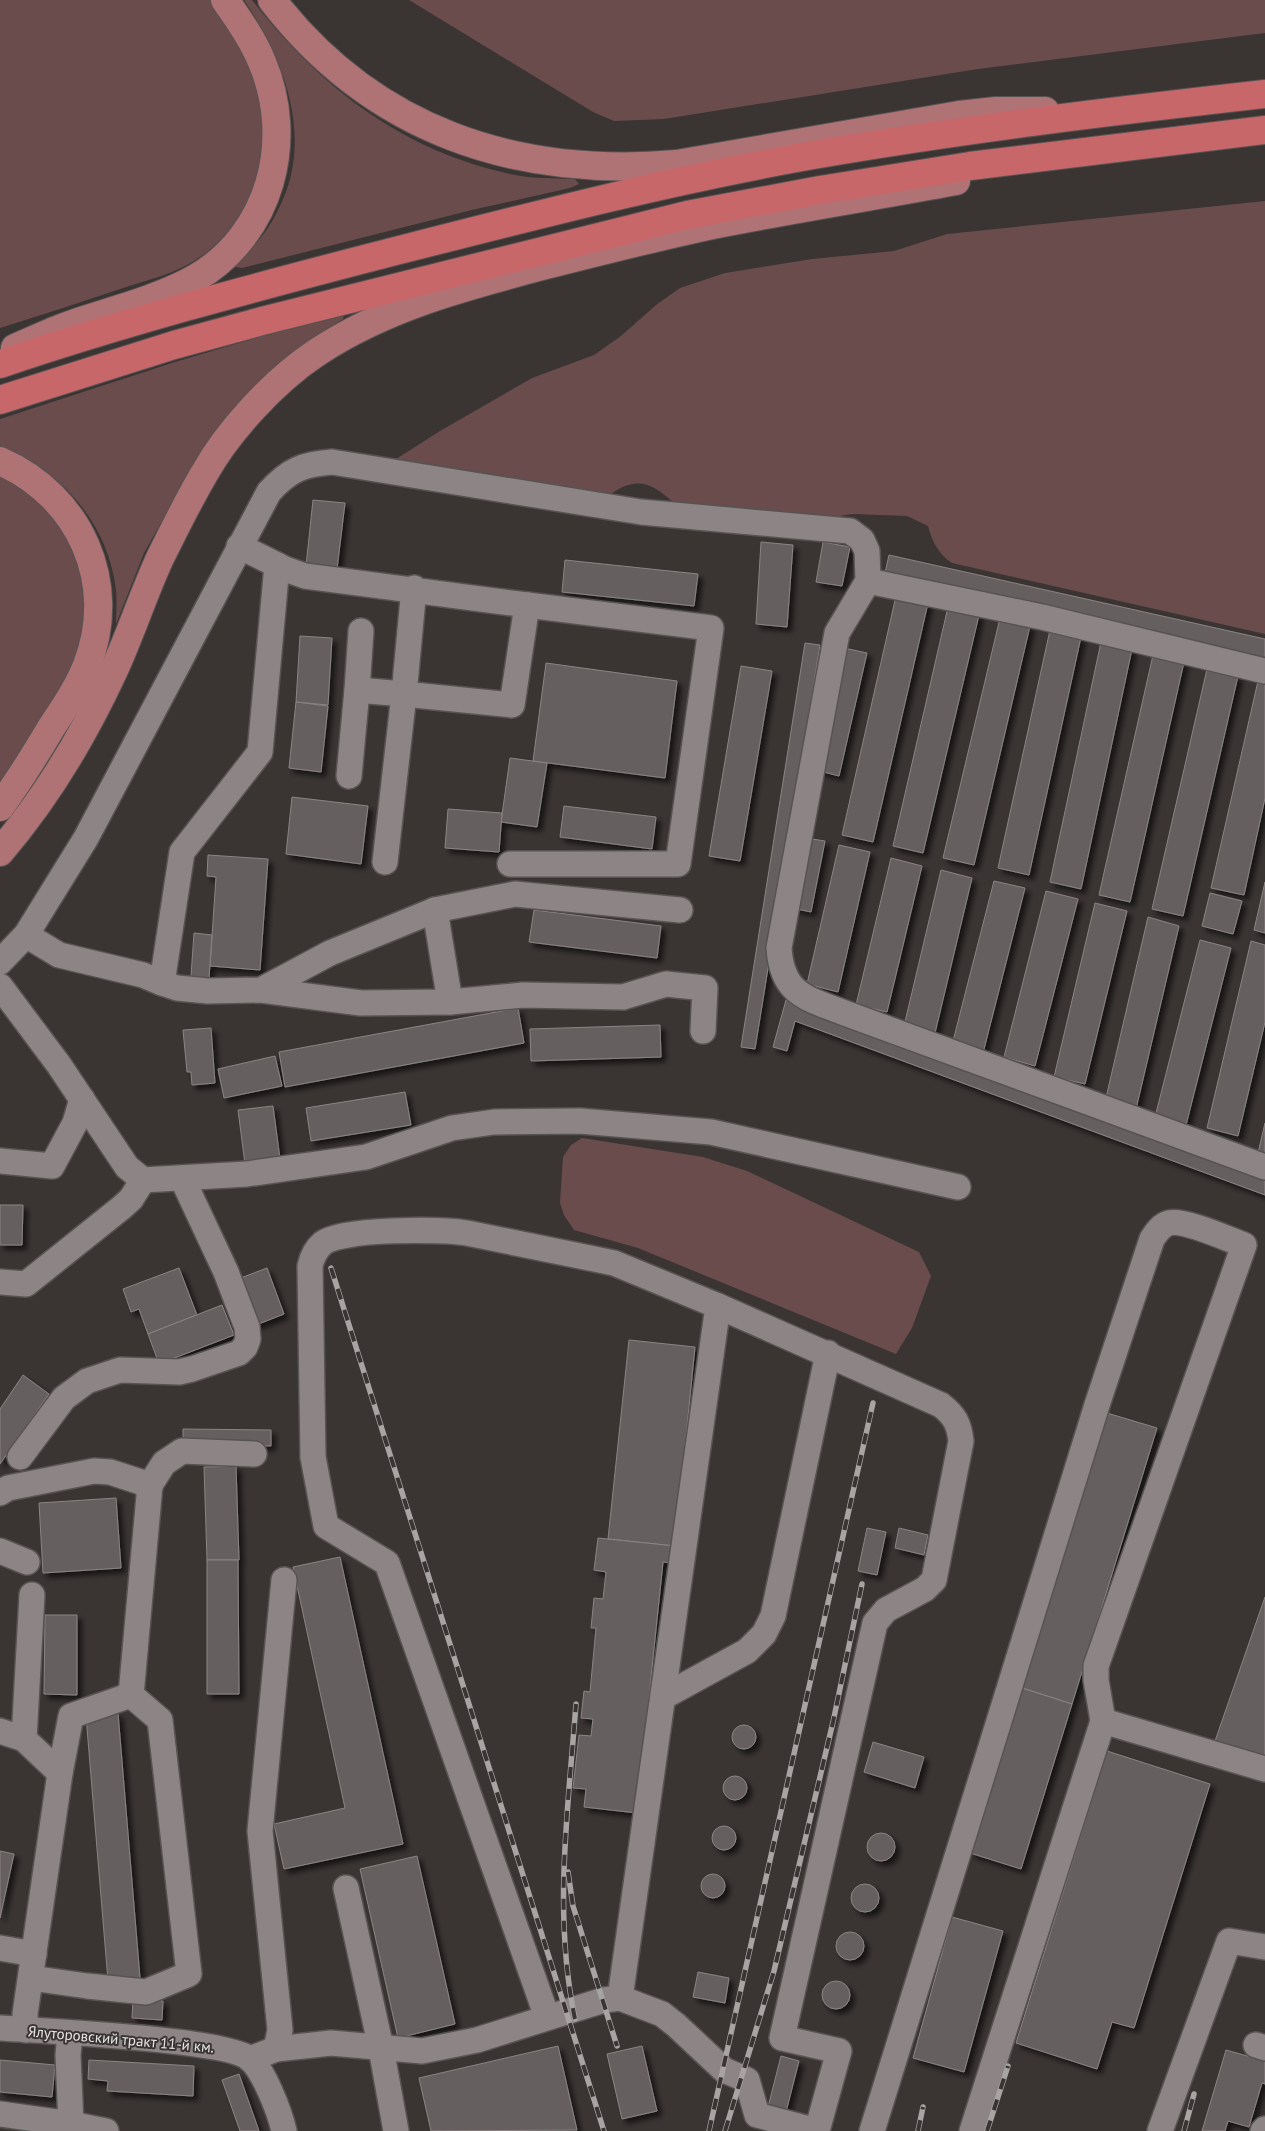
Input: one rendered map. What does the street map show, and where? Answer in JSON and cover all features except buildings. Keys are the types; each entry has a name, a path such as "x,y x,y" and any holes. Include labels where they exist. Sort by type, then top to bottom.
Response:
{"highway":[{"path":"0,364 62,342 233,293 569,207 811,156 960,131 1109,111 1265,94"},
{"path":"0,400 174,344 687,216 867,182 1112,148 1265,130"}],"main road":[{"path":"0,354 64,327 144,301 196,278 226,255 253,223 271,183 276,151 276,112 262,62 245,30 225,0"},
{"path":"272,0 303,37 328,61 392,108 418,123 491,150 559,163 630,168 677,164 959,114 996,111 1109,111"},
{"path":"0,852 24,824 47,791 84,729 114,669 160,559 205,471 238,426 277,386 314,354 355,331 440,294 588,254 711,226 980,177 1112,148"},
{"path":"0,461 18,469 40,485 60,504 77,526 86,543 94,569 97,598 97,623 93,645 80,681 0,807"}],"street":[{"path":"0,962 26,934 86,838 269,492 277,483 293,471 310,463 332,462 641,512 850,531 858,534 867,551 868,581 837,633 779,948 780,962 790,985 796,993 842,1012 1265,1167"},
{"path":"239,546 277,565 305,576 414,588 527,605 711,628 678,864 510,864"},
{"path":"162,983 182,852 260,752 277,565"},
{"path":"868,581 1042,617 1265,671"},
{"path":"385,862 414,588"},
{"path":"357,690 512,705 527,605"},
{"path":"349,776 361,631"},
{"path":"261,990 330,953 435,910 515,894 680,910"},
{"path":"435,910 450,1002"},
{"path":"26,934 59,955 142,975 177,988 261,990 361,1004 450,1002 523,994 623,997 666,984 705,988 703,1031"},
{"path":"0,986 82,1099 127,1167 143,1180 247,1174 366,1158 452,1128 494,1122 580,1121 711,1132 958,1187"},
{"path":"0,1161 52,1166 75,1123 82,1099"},
{"path":"20,1457 64,1398 73,1389 88,1381 120,1370 179,1372 239,1352 245,1347 248,1339 247,1328 226,1272 182,1178"},
{"path":"0,1282 26,1284 121,1208 131,1199 143,1180"},
{"path":"872,2131 1097,1405 1152,1239 1158,1230 1168,1223 1180,1223 1255,1249 1096,1666 1096,1680 1103,1721 972,2131"},
{"path":"284,2131 281,2118 266,2083 250,2059 276,2049 331,2043 422,2051 477,2040 604,2000 620,1998 662,2014 676,2024 724,2070 747,2080 757,2115 817,2131 839,2051 782,2038 875,1623 886,1610 925,1589 934,1580 961,1441 959,1425 952,1414 941,1405 828,1353 614,1263 448,1230 361,1233 331,1238 317,1249 310,1266 313,1457 326,1526 387,1563 548,2017"},
{"path":"620,1998 718,1306"},
{"path":"663,1697 747,1650 764,1634 773,1616 828,1353"},
{"path":"131,1695 150,1485 164,1463 182,1451 254,1454"},
{"path":"0,1493 8,1488 94,1471 110,1472 150,1485"},
{"path":"0,1551 27,1562"},
{"path":"276,2049 280,2030 260,1830 284,1580"},
{"path":"24,1738 32,1595"},
{"path":"26,2030 25,2014 60,1773 71,1716 131,1695"},
{"path":"0,1948 32,1966 87,1986 146,1992 189,1974 160,1720 131,1695"},
{"path":"1103,1721 1265,1769"},
{"path":"0,1731 24,1738 60,1773"},
{"path":"346,1888 381,2048 396,2131"},
{"path":"1160,2131 1229,1941 1265,1946"},
{"name":"Ялуторовский тракт 11-й км.","path":"0,2028 193,2044 230,2050 250,2059"},
{"path":"70,2034 68,2056 71,2124"},
{"path":"0,2114 106,2131"}],"shaded area":[{"path":"0,0 210,0 236,40 253,71 263,109 264,135 261,162 255,187 244,210 229,231 210,250 187,265 163,275 0,328"},
{"path":"244,0 252,0 306,61 335,87 366,111 398,131 433,149 470,163 518,176 575,179 579,184 570,188 472,210 242,268 235,267 241,256 254,245 269,227 276,214 289,183 294,156 294,129 290,101 283,74 259,23"},
{"path":"409,0 1265,0 1265,33 978,69 664,119 614,121 593,112"},
{"path":"1265,201 1265,634 952,563 936,547 928,526 907,516 853,514 826,518 675,504 657,489 641,483 624,487 604,499 393,461 440,431 532,378 594,355 621,336 656,305 680,288 725,273 812,259 894,251 947,234"},
{"path":"340,313 344,315 343,319 310,341 188,475 144,553 116,624 116,590 111,566 103,543 92,521 78,502 43,469 22,456 0,446 0,419 175,362"},
{"path":"0,472 17,482 33,495 63,525 82,581 84,613 79,643 68,673 37,730 0,785"},
{"path":"582,1138 703,1157 747,1171 919,1252 931,1276 912,1328 896,1354 638,1248 574,1230 564,1215 560,1203 563,1157 571,1145"}],"railway":[{"path":"331,1268 604,2131"},
{"path":"709,2131 873,1403"},
{"path":"725,2131 774,1971 833,1722 862,1584"},
{"path":"575,2019 568,1980 565,1940 564,1862 576,1704"},
{"path":"568,1872 573,1906 617,2046"},
{"path":"987,2131 1008,2066"},
{"path":"1184,2131 1194,2094"},
{"path":"918,2131 923,2107"}]}
